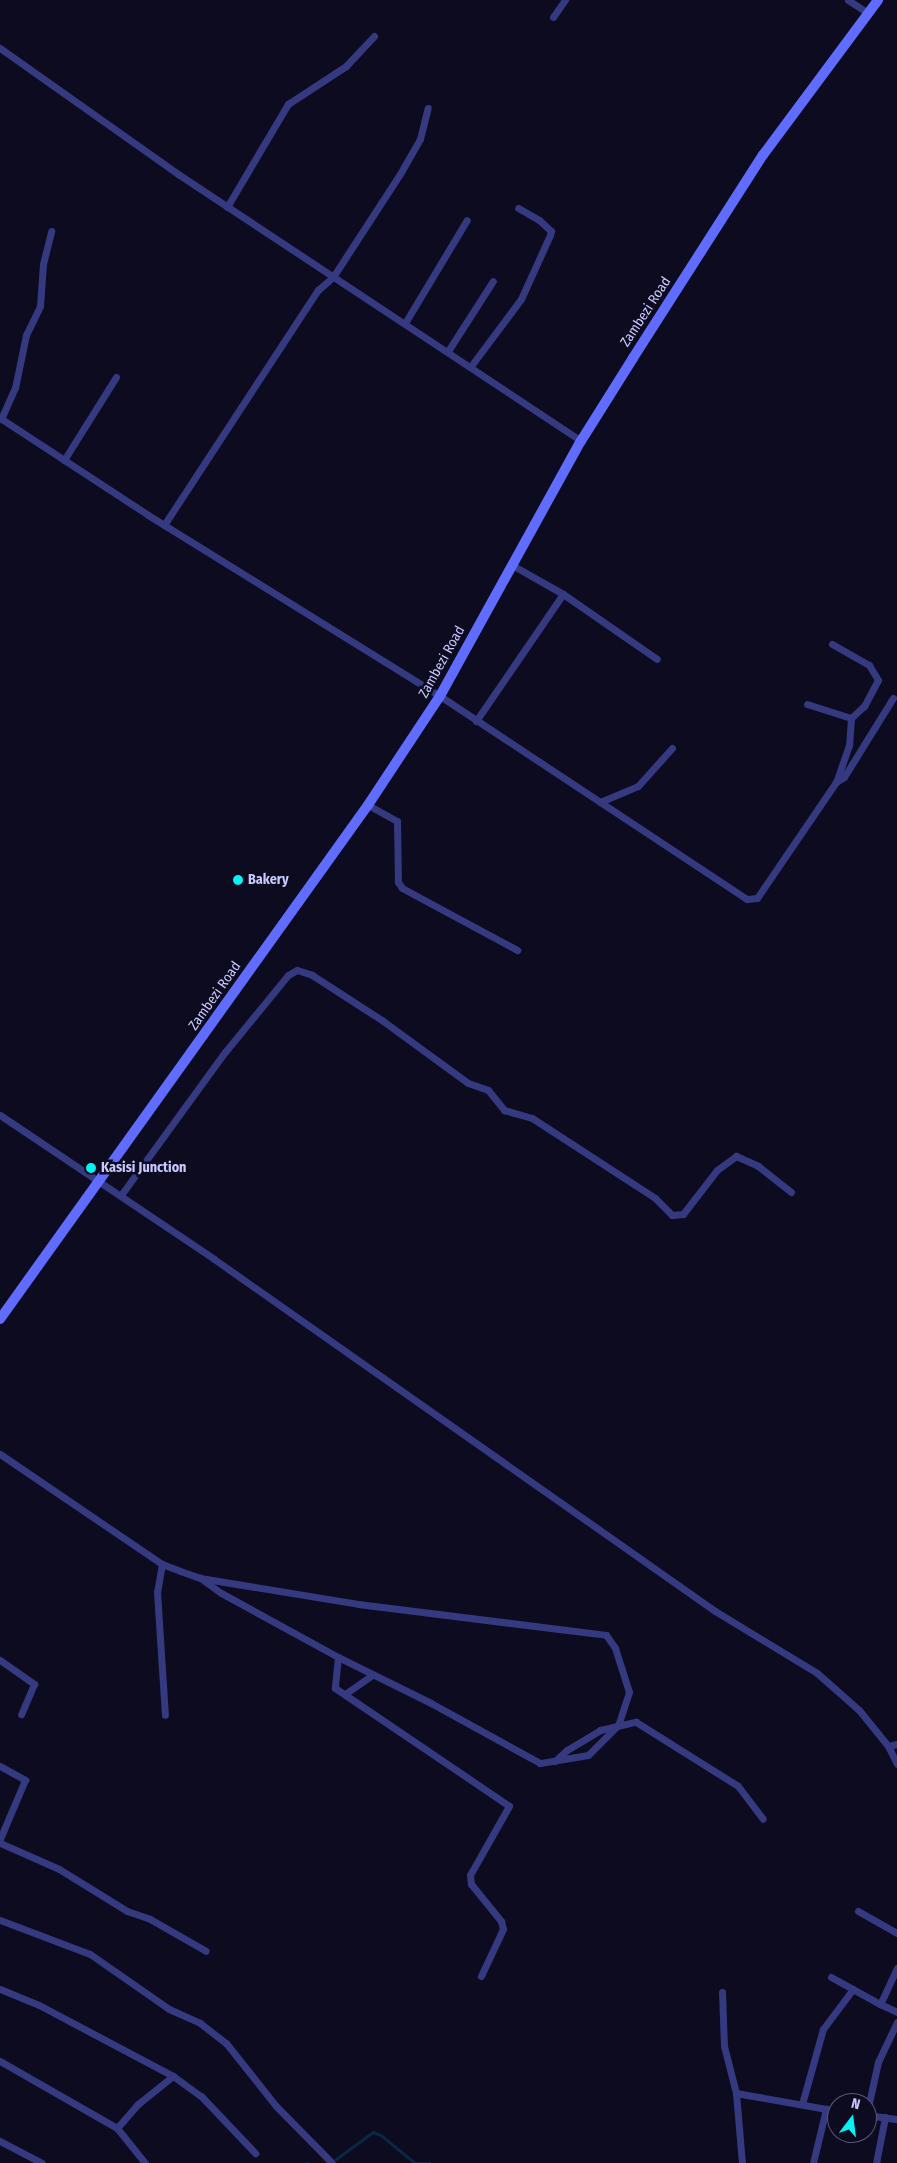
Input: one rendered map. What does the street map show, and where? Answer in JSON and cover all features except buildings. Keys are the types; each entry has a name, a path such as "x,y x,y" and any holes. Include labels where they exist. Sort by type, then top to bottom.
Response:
{"main road":[{"name":"Zambezi Road","path":"0,1319 368,805 440,696 581,441 763,155 878,0"}],"street":[{"path":"553,18 565,0"},
{"path":"848,0 868,13"},
{"path":"227,206 288,104 346,66 374,36"},
{"path":"0,48 227,206 471,366 581,441"},
{"path":"164,526 318,290 333,277 420,139 428,108"},
{"path":"471,366 521,299 550,235 551,231 539,220 518,208"},
{"path":"405,323 467,220"},
{"path":"51,231 43,264 40,306 26,335 16,388 1,419 164,526 440,696 476,722 754,900 836,782 849,745 851,718 864,706 874,689 876,674 858,656 832,644"},
{"path":"448,351 493,281"},
{"path":"64,460 116,377"},
{"path":"512,565 563,594 658,659"},
{"path":"476,722 563,594"},
{"path":"836,782 844,777 893,698"},
{"path":"807,704 851,718"},
{"path":"600,802 638,786 672,748"},
{"path":"368,805 397,822 398,882 402,888 517,950"},
{"path":"120,1195 236,1039 288,974 297,970 312,975 384,1021 468,1083 488,1090 504,1110 532,1118 655,1198 672,1215 683,1214 717,1170 736,1156 758,1166 791,1192"},
{"path":"0,1115 120,1195 715,1611 817,1673 859,1710 888,1746 897,1764"},
{"path":"0,1454 162,1564 200,1578 440,1616 606,1636 615,1648 629,1692 618,1725 588,1755 540,1763 431,1703 338,1657 214,1589 200,1578"},
{"path":"162,1564 157,1592 165,1715"},
{"path":"338,1657 335,1688 509,1806 470,1875 471,1884 501,1921 503,1929 481,1976"},
{"path":"0,1660 34,1684 21,1714"},
{"path":"346,1694 372,1675"},
{"path":"554,1762 585,1739 618,1725 636,1722 675,1744 738,1786 763,1819"},
{"path":"888,1746 897,1744"},
{"path":"0,1766 25,1780 0,1841 59,1870 127,1911 150,1919 206,1951"},
{"path":"858,1911 897,1933"},
{"path":"0,1920 90,1954 169,2009 200,2023 226,2043 276,2106 332,2163"},
{"path":"880,2004 897,1968"},
{"path":"831,1977 897,2012"},
{"path":"0,1989 38,2005 173,2076 201,2096 255,2153"},
{"path":"802,2104 823,2029 853,1989"},
{"path":"722,1992 724,2046 736,2093 742,2163"},
{"path":"871,2093 878,2062 897,2022"},
{"path":"0,2061 117,2128 145,2163"},
{"path":"117,2128 138,2104 173,2076"},
{"path":"736,2093 826,2109 813,2163"},
{"path":"877,2115 897,2119"},
{"path":"876,2163 885,2117"},
{"path":"0,2141 42,2163"}],"waterway":[{"path":"336,2159 373,2132 381,2135 415,2163 430,2163"}],"place":[{"name":"Bakery","path":"238,880"},
{"name":"Kasisi Junction","path":"91,1168"}]}
